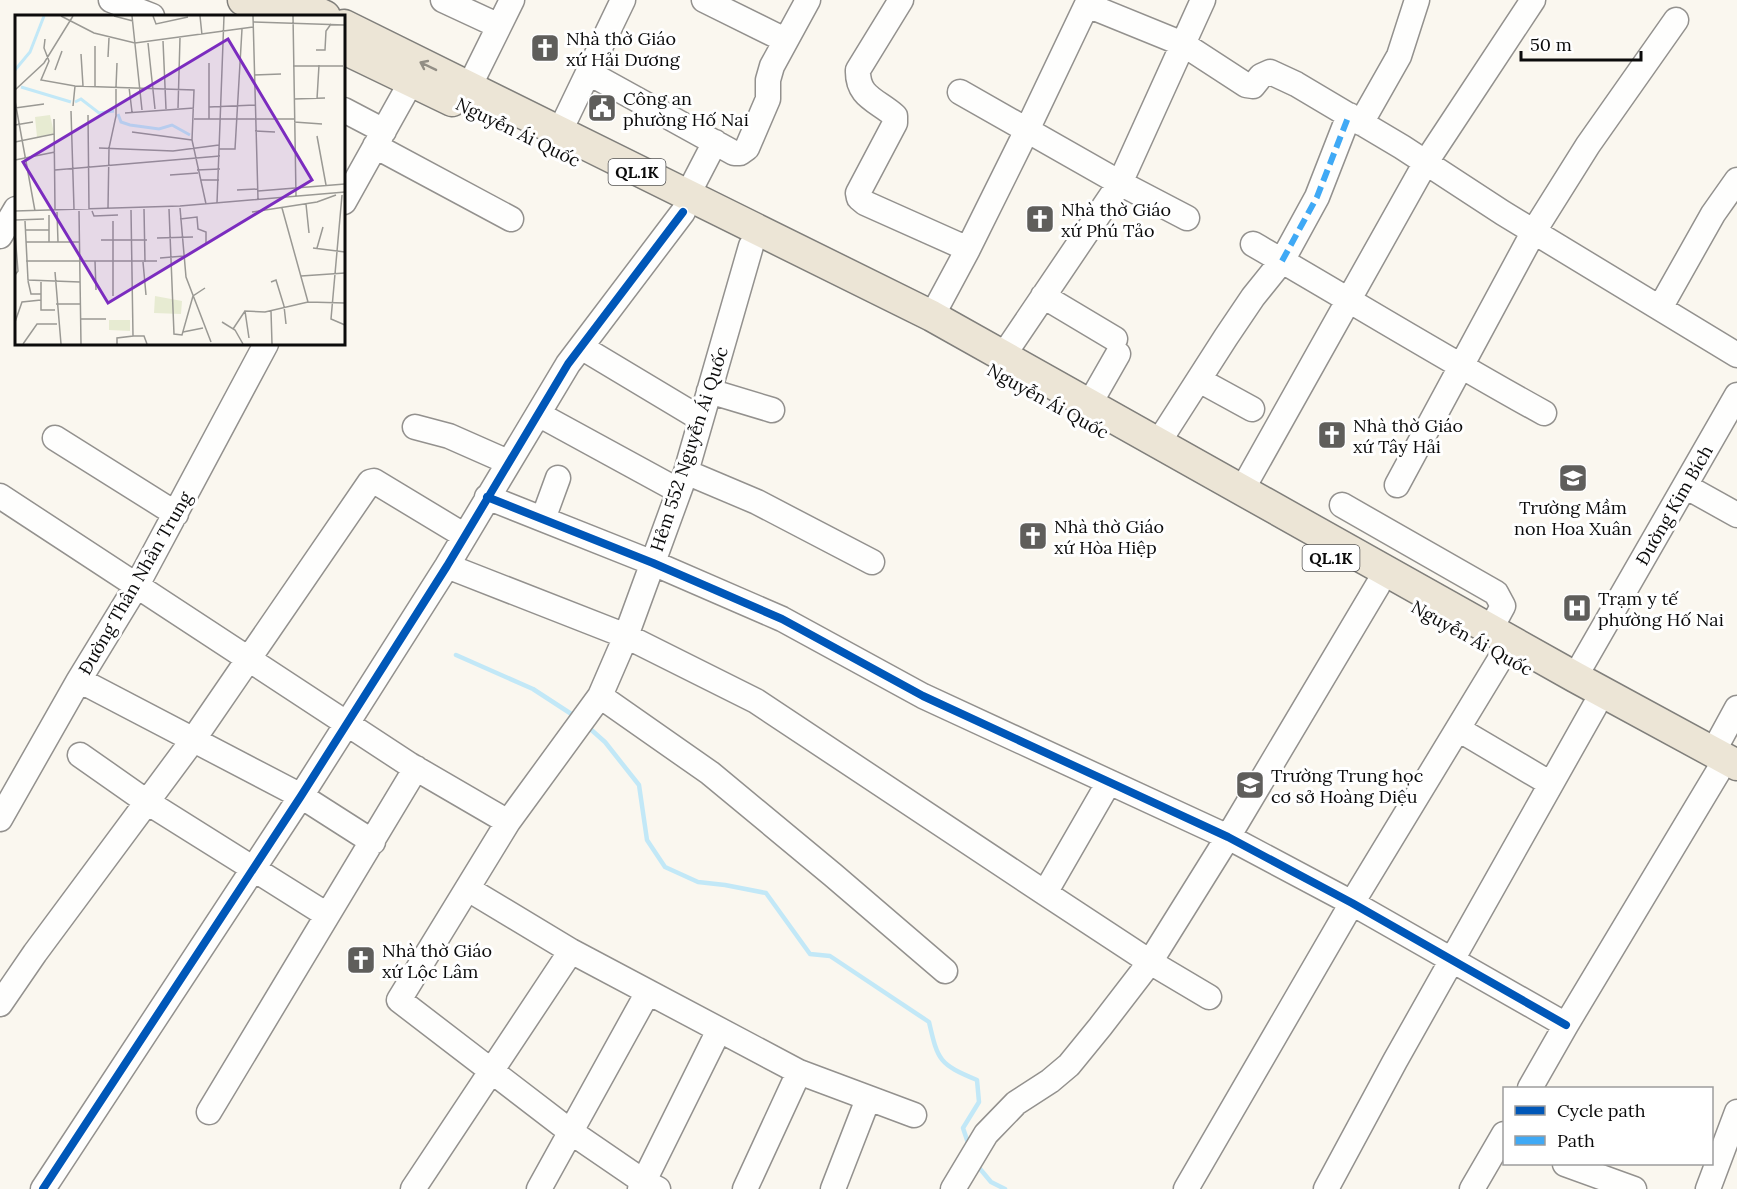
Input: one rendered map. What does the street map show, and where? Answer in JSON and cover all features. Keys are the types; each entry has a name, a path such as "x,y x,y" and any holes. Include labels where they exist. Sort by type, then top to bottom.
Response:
{"main road":[{"name":"QL.1K","path":"291,0 322,15"},
{"name":"Nguyễn Ái Quốc","path":"345,26 559,133 685,204 751,246 838,287 936,326 1227,498 1502,656 1571,684"},
{"name":"Nguyễn Ái Quốc","path":"345,49 411,82 685,204 936,326 1003,356 1490,630 1571,684 1726,768"}],"street":[{"path":"111,0 141,11"},
{"path":"443,0 499,26"},
{"path":"469,87 512,0"},
{"path":"559,133 623,0"},
{"path":"629,0 636,3 638,0"},
{"path":"704,0 785,39"},
{"path":"589,73 734,153 740,153 747,148 768,99 768,80 785,39 808,0"},
{"path":"901,0 858,70 858,80 862,91 895,116 895,123 858,193 859,198 865,203 968,249"},
{"path":"1003,356 1120,183 1203,0"},
{"path":"1158,443 1237,321 1282,261 1355,119 1399,56 1417,0"},
{"path":"1242,490 1281,423 1347,299 1426,162 1533,0"},
{"path":"936,326 968,249 1088,3 1183,44 1246,85 1252,86 1267,73 1274,74 1426,162 1737,355"},
{"path":"1396,485 1534,231 1588,145 1676,20"},
{"path":"345,200 411,82"},
{"path":"960,92 1120,183 1187,218"},
{"path":"345,111 379,139 510,219"},
{"path":"43,1189 302,796 447,566 568,364 685,204 715,142"},
{"path":"1660,308 1703,231 1737,180"},
{"path":"0,236 15,211"},
{"path":"1253,244 1459,366 1544,413"},
{"name":"Hẻm 552 Nguyễn Ái Quốc","path":"492,1073 399,1000 508,822 588,713 626,636 683,481 751,246"},
{"path":"1043,296 1117,347 1090,403"},
{"name":"Đường Thân Nhân Trung","path":"3,808 137,585 265,345"},
{"path":"581,347 702,419"},
{"path":"1199,380 1252,409"},
{"path":"709,391 772,410"},
{"name":"Đường Kim Bích","path":"1571,684 1737,395"},
{"path":"538,414 683,481 757,502 872,562"},
{"path":"415,427 449,436 508,462"},
{"path":"55,438 176,514"},
{"path":"543,519 558,478"},
{"path":"0,1004 193,740 372,481 465,536"},
{"path":"1685,486 1737,515"},
{"path":"0,496 416,768 508,822"},
{"path":"487,497 653,563 782,619 923,696 1228,837 1352,903 1566,1025"},
{"path":"1342,505 1496,592 1503,606 1490,630"},
{"path":"447,566 626,636 756,701 1149,962 1209,997"},
{"path":"953,1189 986,1134 1016,1103 1050,1081 1069,1065 1149,962 1228,837 1378,585"},
{"path":"1186,1189 1352,903 1502,656"},
{"path":"79,680 302,796 373,842"},
{"path":"1326,1189 1395,1061 1599,699"},
{"path":"1531,1087 1566,1025 1726,768 1737,708"},
{"path":"588,713 710,773 945,971"},
{"path":"1458,729 1551,784"},
{"path":"80,755 147,802 327,915"},
{"path":"208,1112 416,768"},
{"path":"1045,893 1109,782"},
{"path":"468,889 571,951 799,1072 914,1115"},
{"path":"413,1189 571,951"},
{"path":"539,1189 648,992"},
{"path":"492,1073 647,1187 718,1030"},
{"path":"745,1189 799,1072"},
{"path":"833,1189 868,1099"},
{"path":"1708,1189 1737,1113"},
{"path":"1472,1189 1503,1138"},
{"path":"1568,1165 1634,1189"}],"waterway":[{"path":"456,655 533,689 576,717"},
{"path":"587,726 605,742 639,785 647,840 665,867 698,882 766,893 810,954 830,956 929,1022 942,1060 955,1070 977,1080 979,1102 963,1128 969,1146"},
{"path":"976,1164 991,1182 1005,1189"}],"marked path":[{"path":"1282,261 1317,197 1349,115"}],"cycle path":[{"path":"43,1189 301,796 447,566 568,364 683,212"},
{"path":"487,497 653,563 782,619 923,696 1228,837 1352,903 1566,1025"}],"place":[{"name":"Nhà thờ Giáo xứ Hải Dương","path":"545,48"},
{"name":"Công an phường Hố Nai","path":"602,108"},
{"name":"Nhà thờ Giáo xứ Phú Tảo","path":"1040,219"},
{"name":"Nhà thờ Giáo xứ Tây Hải","path":"1332,435"},
{"name":"Trường Mầm non Hoa Xuân","path":"1573,478"},
{"name":"Nhà thờ Giáo xứ Hòa Hiệp","path":"1033,536"},
{"name":"Trạm y tế phường Hố Nai","path":"1577,608"},
{"name":"Trường Trung học cơ sở Hoàng Diệu","path":"1250,785"},
{"name":"Nhà thờ Giáo xứ Lộc Lâm","path":"361,960"}]}
